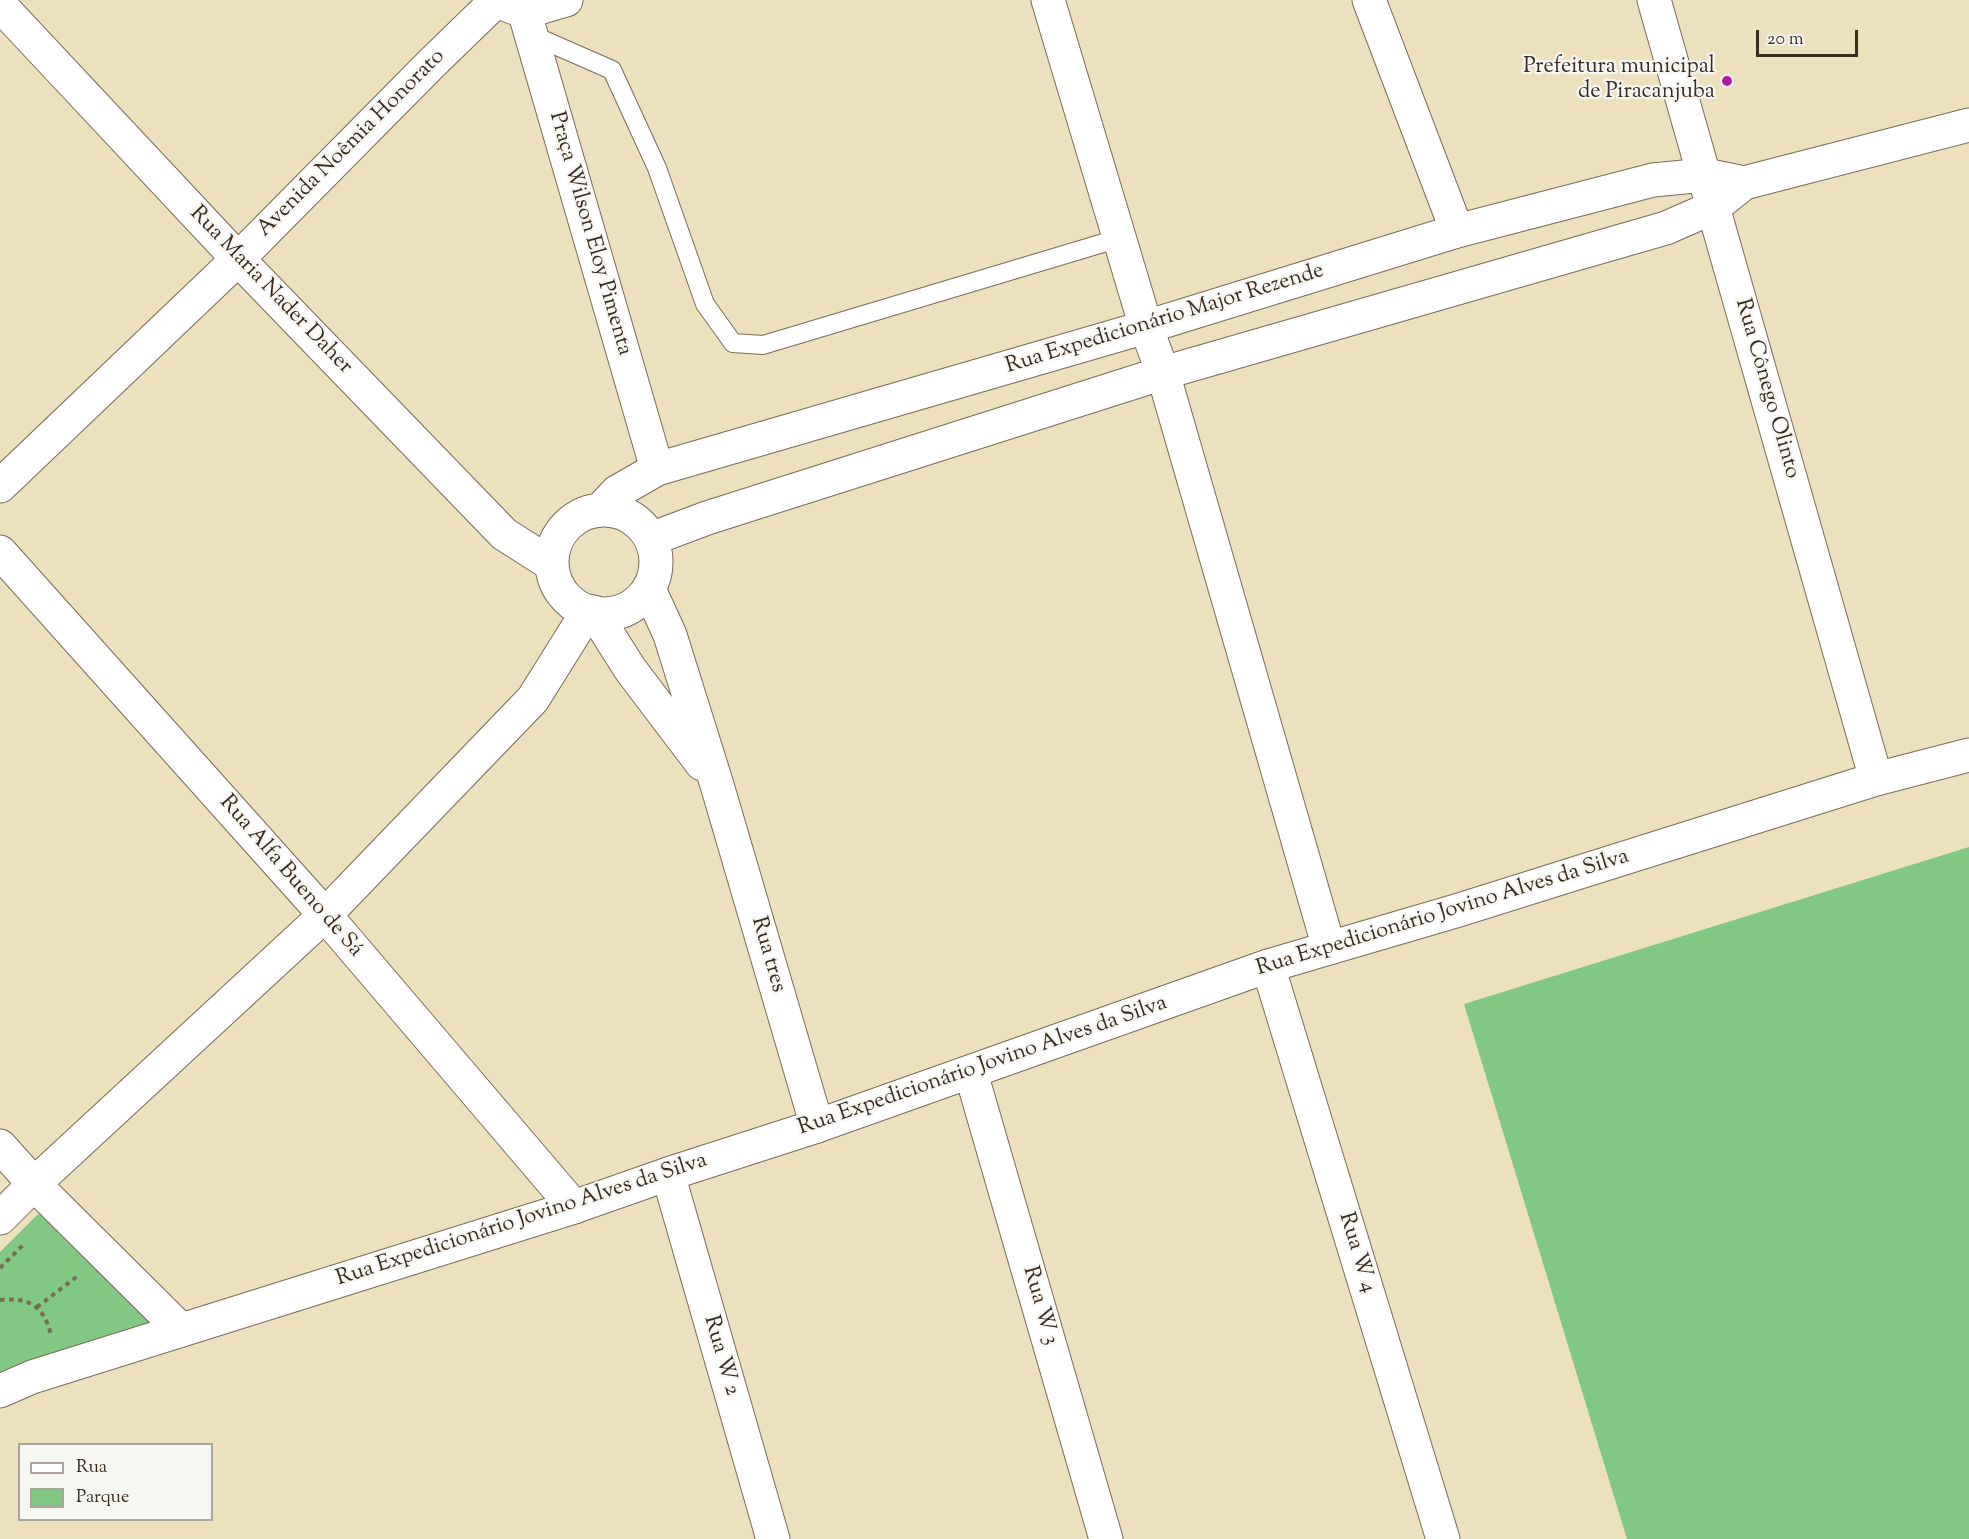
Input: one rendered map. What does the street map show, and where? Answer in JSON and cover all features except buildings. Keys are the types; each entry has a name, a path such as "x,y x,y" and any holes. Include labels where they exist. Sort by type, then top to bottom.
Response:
{"street":[{"path":"514,9 566,0"},
{"path":"1048,0 1146,327 1163,373 1329,948"},
{"path":"1369,0 1457,231"},
{"name":"Rua Cônego Olinto","path":"1654,0 1876,779"},
{"name":"Rua Maria Nader Daher","path":"0,5 238,259 504,534 551,564"},
{"name":"Avenida Noêmia Honorato","path":"0,486 238,259 431,64 514,9"},
{"name":"Praça Wilson Eloy Pimenta","path":"514,9 657,469"},
{"name":"Rua Expedicionário Major Rezende","path":"651,539 707,518 1163,373 1666,228 1714,207 1744,183 1969,125"},
{"name":"Rua Expedicionário Major Rezende","path":"600,510 617,492 657,469 1146,327 1457,231 1653,180 1705,175 1744,183"},
{"path":"600,510 616,511 632,518 645,528 657,560 655,575 649,589 634,604 614,613 591,612 567,599 556,583 551,564 553,548 560,534 584,513 600,510"},
{"name":"Rua Alfa Bueno de Sá","path":"0,552 325,915 574,1206"},
{"name":"Rua tres","path":"649,589 670,635 717,785 817,1126"},
{"path":"0,1218 325,915 533,699 591,612"},
{"path":"591,612 630,669 717,785"},
{"name":"Rua Expedicionário Jovino Alves da Silva","path":"0,1391 32,1377 574,1206 817,1126 1268,966 1470,906 1876,779 1969,755"},
{"name":"Rua W 4","path":"1268,966 1443,1539"},
{"name":"Rua W 3","path":"971,1073 1106,1539"},
{"path":"0,1146 34,1184 181,1330"},
{"name":"Rua W 2","path":"668,1174 773,1539"}],"lane":[{"path":"514,9 612,70 657,168 705,304 733,343 763,345 1120,238"}],"path":[{"path":"0,1268 24,1244"},
{"path":"37,1306 82,1273"},
{"path":"0,1300 17,1298 37,1306 47,1321 51,1337"}],"green space":[{"path":"1969,847 1969,1539 1627,1539 1464,1004"},
{"path":"45,1207 165,1330 0,1379 0,1252"}],"place":[{"name":"Prefeitura municipal de Piracanjuba","path":"1727,81"}]}
